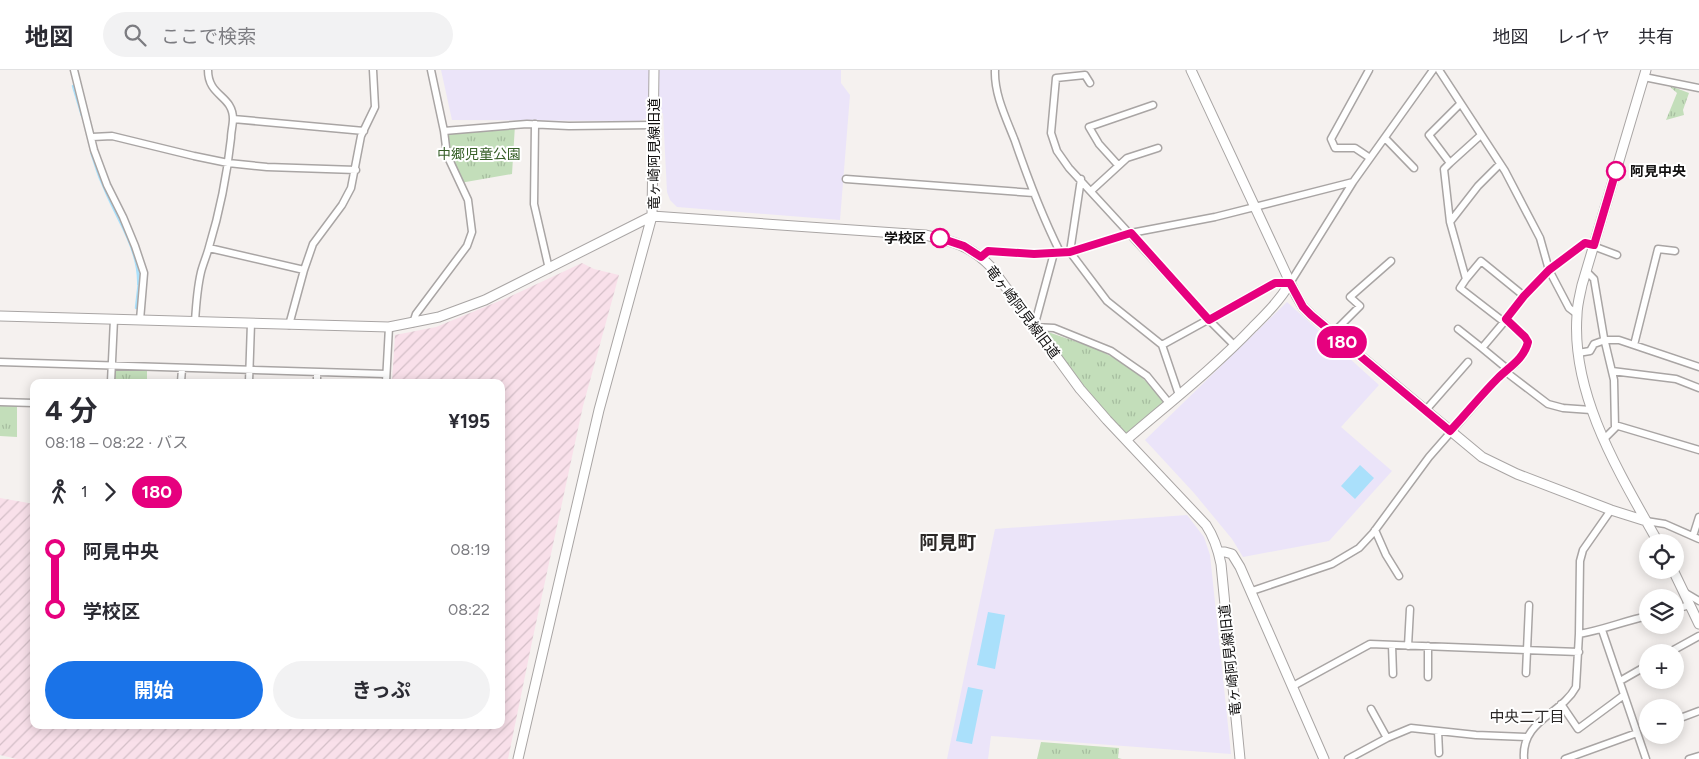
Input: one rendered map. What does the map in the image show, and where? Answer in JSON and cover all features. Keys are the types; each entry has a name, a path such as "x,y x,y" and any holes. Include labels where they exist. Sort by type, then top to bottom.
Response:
{"street":[{"path":"74,70 94,150 107,184 123,217 144,273 140,320"},
{"path":"195,322 201,270 209,248 228,163 233,119 232,110 211,85 208,70"},
{"path":"289,325 313,244 342,206 351,188 356,170 361,136 375,107 373,70"},
{"path":"413,323 420,308 467,246 472,232 468,200 447,156 431,70"},
{"name":"竜ヶ崎阿見線旧道","path":"654,70 652,216 925,235 964,246 981,257 1080,389 1206,525 1215,540 1219,552 1240,759"},
{"path":"995,70 995,82 1000,102 1057,253 1034,326 1054,328 1111,351 1147,376 1169,403"},
{"path":"1191,70 1256,206 1290,283 1303,307 1333,334 1482,457 1500,467 1611,510 1646,522 1665,524 1696,537 1699,517"},
{"path":"1369,70 1331,139 1335,148 1355,148 1370,158"},
{"path":"1126,440 1235,346 1282,296 1370,158 1433,70"},
{"path":"1439,70 1500,164 1540,238 1549,270 1569,308 1577,314"},
{"path":"1653,534 1591,410 1585,391 1578,352 1577,314 1586,271 1645,74 1699,88"},
{"path":"1090,84 1085,75 1056,78 1051,133 1057,151 1069,168 1235,346"},
{"path":"1450,163 1429,135 1460,104"},
{"path":"1118,165 1099,144 1088,127 1154,105"},
{"path":"233,119 364,131"},
{"path":"444,132 535,124 569,126 654,125"},
{"path":"535,124 534,204 548,269"},
{"path":"1466,279 1450,222 1444,169 1481,135"},
{"path":"92,137 112,136 228,163 267,167 356,170"},
{"path":"1385,138 1414,168"},
{"path":"1091,191 1127,158 1158,148"},
{"path":"1450,222 1478,186 1500,164"},
{"path":"846,179 1034,193"},
{"path":"1080,179 1070,252 1107,301 1162,345 1179,395"},
{"path":"981,257 988,251 1034,254 1070,252 1131,233 1216,217 1354,182"},
{"path":"0,316 388,327 439,317 464,309 652,216"},
{"path":"518,759 599,410 652,216"},
{"path":"1482,348 1524,296 1549,270 1585,243 1617,255"},
{"path":"209,248 304,270"},
{"path":"1634,345 1658,249 1675,251"},
{"path":"1333,334 1360,306 1350,297 1391,261"},
{"path":"1252,591 1332,564 1359,548 1375,530 1450,431 1526,349 1528,342 1525,337 1505,320 1460,288 1480,261 1524,296"},
{"path":"1586,271 1594,279 1604,340 1614,380 1615,428 1604,439"},
{"path":"1162,345 1275,283 1290,283"},
{"path":"112,379 114,319"},
{"path":"248,379 251,323"},
{"path":"386,379 388,327"},
{"path":"1458,329 1505,367 1506,372 1548,404 1563,408 1591,410"},
{"path":"1578,352 1590,351 1594,344 1604,340 1619,340 1699,367"},
{"path":"0,362 386,374"},
{"path":"1425,411 1468,362"},
{"path":"181,379 182,369"},
{"path":"1612,371 1676,379 1699,388"},
{"path":"317,372 317,379"},
{"path":"0,402 30,403"},
{"path":"1615,425 1699,450"},
{"path":"1524,759 1523,748 1527,737 1543,718 1573,694 1576,687 1579,652 1580,561 1583,550 1611,510"},
{"path":"1375,530 1386,555 1399,576"},
{"path":"1219,552 1232,554 1252,591 1324,759"},
{"path":"1678,579 1684,592 1695,603 1699,624"},
{"path":"1526,673 1529,606"},
{"path":"1408,646 1410,609"},
{"path":"1579,634 1602,630 1616,623 1639,618"},
{"path":"1602,630 1646,759"},
{"path":"1684,644 1699,636"},
{"path":"1293,686 1370,644 1579,652"},
{"path":"1392,645 1393,674"},
{"path":"1428,646 1428,677"},
{"path":"1620,681 1639,670"},
{"path":"1560,704 1578,729 1624,694"},
{"path":"1371,710 1388,738"},
{"path":"1684,716 1699,710"},
{"path":"1348,759 1411,728 1476,735 1527,737"},
{"path":"1438,731 1440,753"},
{"path":"1565,759 1637,733"},
{"path":"1689,759 1699,756"}],"shaded area":[{"path":"441,70 841,70 841,83 850,95 840,220 677,207 670,200 667,192 663,113 639,121 452,120"},
{"path":"582,263 594,269 619,275 583,406 508,759 17,759 0,755 0,498 30,503 30,729 505,729 505,379 392,379 395,335 436,327 509,297"},
{"path":"1287,302 1379,385 1341,427 1392,471 1329,541 1243,557 1232,539 1194,493 1145,440"},
{"path":"1187,515 1204,537 1210,555 1231,754 991,736 988,759 947,759 995,529"}],"green space":[{"path":"1668,85 1689,93 1683,110 1684,115 1666,120 1677,93"},
{"name":"中郷児童公園","path":"515,125 512,174 460,183 447,155 444,131"},
{"path":"1042,330 1079,342 1124,364 1152,387 1165,403 1126,436 1079,380"},
{"path":"112,366 147,367 147,379 112,379"},
{"path":"0,402 17,402 17,437 0,436"},
{"path":"1041,742 1119,748 1118,758 1122,759 1037,759"}],"water":[{"path":"90,153 94,154 123,220 141,272 141,285 137,285 134,259 130,247 100,182"},
{"path":"1360,465 1374,478 1355,499 1341,486"},
{"path":"988,612 1005,615 995,669 977,665"},
{"path":"968,687 983,690 972,744 956,741"}],"waterway":[{"path":"73,86 82,116"},
{"path":"136,308 139,282"}],"bus line":[{"name":"180","path":"940,238 964,246 981,257 988,251 1034,254 1070,252 1131,233 1209,320 1275,283 1290,283 1303,307 1311,315 1450,431 1499,377 1515,364 1526,349 1528,342 1525,337 1506,319 1524,296 1549,270 1585,243 1594,245 1616,171"}],"place":[{"name":"阿見中央","path":"1616,171"},
{"name":"学校区","path":"940,238"}],"district":[{"name":"阿見町","path":"948,542"},
{"name":"中央二丁目","path":"1527,717"}]}
